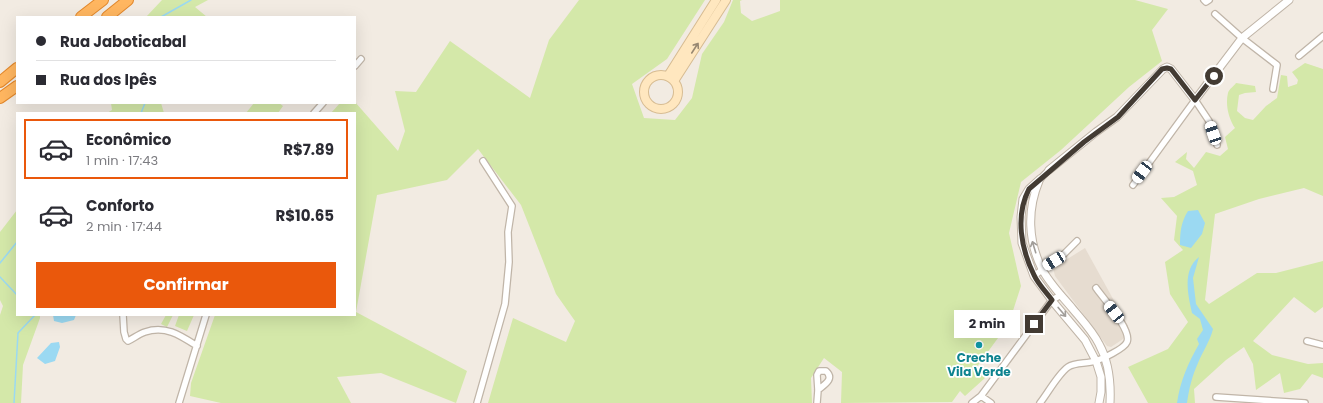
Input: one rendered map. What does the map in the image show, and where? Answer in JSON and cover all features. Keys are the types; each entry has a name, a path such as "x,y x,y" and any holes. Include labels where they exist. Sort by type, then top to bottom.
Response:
{"highway":[{"path":"82,16 102,0"},
{"path":"107,16 128,0"},
{"path":"0,82 16,69"},
{"path":"0,98 16,87"}],"main road":[{"path":"671,78 716,0"},
{"path":"671,78 726,0"},
{"path":"656,76 671,78 679,91 673,106 662,110 652,107 645,98 645,87 647,82 656,76"}],"street":[{"path":"1134,185 1242,38 1289,0"},
{"path":"1215,14 1242,38 1276,64 1273,89"},
{"path":"1299,56 1323,36"},
{"path":"356,65 361,59"},
{"path":"1100,403 1101,376 1096,361 1085,340 1034,276 1022,242 1021,217 1024,199 1029,189 1049,170 1096,132 1118,117 1162,69 1171,69 1195,100 1209,121 1217,145"},
{"path":"315,112 322,104"},
{"path":"477,403 505,304 509,262 508,232 512,206 483,161"},
{"path":"1040,179 1031,207 1031,237 1034,250 1042,270 1092,332 1100,345 1110,375 1110,403"},
{"path":"1034,276 1061,257 1077,241"},
{"path":"1040,403 1063,371 1070,366 1096,361 1123,347 1127,342 1128,337 1119,320 1096,288"},
{"path":"972,403 981,396 1052,300 1061,295"},
{"path":"123,316 124,332 126,340 128,341 152,330 166,330 180,334 197,346"},
{"path":"179,403 206,316"},
{"path":"1307,341 1323,345"},
{"path":"817,403 818,390"},
{"path":"981,396 991,403"},
{"path":"1216,397 1305,403"}],"shaded area":[{"path":"1085,248 1128,326 1123,339 1111,347 1107,346 1055,276 1053,268"}],"green space":[{"path":"162,0 208,0 195,7 206,16 147,16"},
{"path":"579,0 705,0 667,59 632,84 644,118 675,120 692,98 702,54 724,22 733,0 742,0 740,1 741,13 752,21 780,11 780,0 1135,0 1168,9 1152,30 1162,61 1129,87 1061,150 1021,182 1009,233 1021,286 1009,323 976,368 985,378 965,396 960,391 952,402 841,403 842,372 824,358 811,378 812,403 488,403 513,318 566,342 575,321 556,294 521,205 478,149 447,180 377,195 356,312 356,112 332,112 339,104 356,103 398,151 405,131 395,91 416,92 450,41 530,98 549,40"},
{"path":"1305,63 1323,69 1323,196 1304,188 1259,199 1215,214 1205,300 1209,304 1257,273 1276,273 1323,261 1323,307 1315,313 1294,297 1253,341 1272,355 1308,364 1323,363 1323,378 1312,374 1300,389 1284,393 1280,373 1256,390 1253,364 1244,347 1226,360 1194,389 1195,403 1148,403 1128,367 1168,349 1188,322 1170,294 1165,262 1183,250 1174,240 1177,216 1161,198 1174,197 1197,185 1193,171 1175,162 1187,152 1186,159 1194,168 1206,152 1220,156 1228,149 1225,137 1235,128 1228,112 1227,98 1230,89 1236,83 1255,86 1256,92 1239,95 1237,111 1245,118 1253,120 1266,106 1277,98 1281,75 1287,76 1288,87 1297,84 1298,80 1292,72"},
{"path":"111,104 161,104 164,112 109,112 112,110"},
{"path":"253,104 280,104 283,106 279,112 247,112"},
{"path":"16,211 16,316 40,316 23,365 21,403 0,403 0,315 3,306 0,300 0,232"},
{"path":"356,312 467,371 456,403 381,373 337,377 351,403 221,403 190,396 191,383 215,316 356,316"},
{"path":"165,316 172,316 167,327 161,324"},
{"path":"179,316 194,316 187,331 175,326"}],"water":[{"path":"1198,210 1205,223 1202,234 1191,248 1180,245 1181,227 1188,211"},
{"path":"1199,257 1193,278 1196,304 1213,329 1194,373 1187,403 1177,403 1185,373 1199,344 1197,339 1203,330 1200,319 1192,313 1188,291 1188,276 1190,269"},
{"path":"53,316 76,316 74,320 62,323 54,321"},
{"path":"59,342 60,347 55,361 45,364 37,358 51,343"}],"waterway":[{"path":"163,16 191,0"},
{"path":"141,112 145,104"},
{"path":"0,263 16,243"},
{"path":"0,277 16,294"},
{"path":"14,403 18,333 34,316"}],"place":[{"name":"Creche Vila Verde","path":"979,345"}],"route":[{"path":"1034,324 1052,300 1034,276 1022,242 1021,217 1024,199 1029,189 1049,170 1096,132 1118,117 1162,69 1171,69 1195,100 1214,76"}]}
